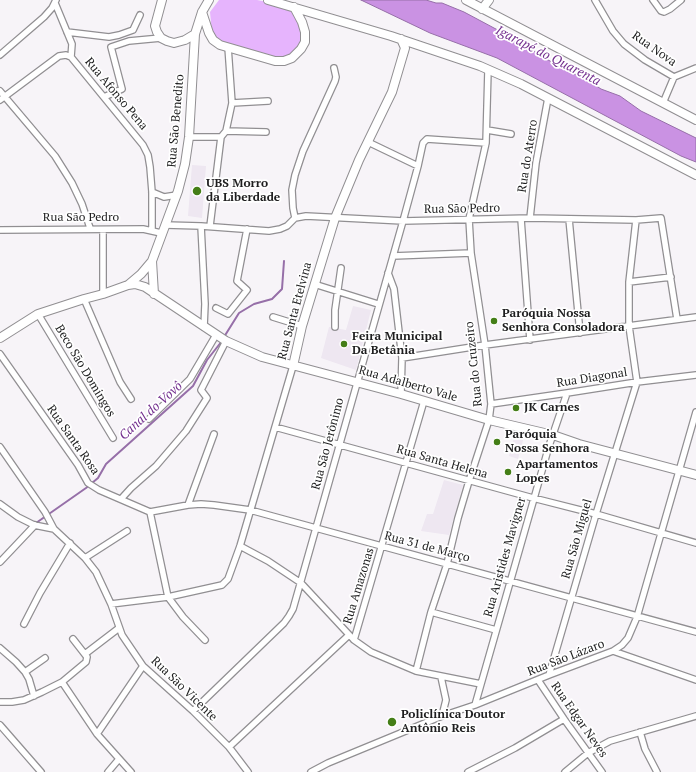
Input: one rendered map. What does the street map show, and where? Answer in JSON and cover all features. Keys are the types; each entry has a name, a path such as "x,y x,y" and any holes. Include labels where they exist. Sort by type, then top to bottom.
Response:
{"street":[{"path":"162,0 155,26 161,38 174,43 185,40 195,34"},
{"path":"268,0 400,39 488,70 521,84 696,175"},
{"path":"466,0 696,120"},
{"path":"482,9 489,0"},
{"name":"Rua Nova","path":"595,0 613,31 624,44 644,60 674,77 696,68"},
{"path":"653,0 664,12 681,0"},
{"path":"55,2 72,44 71,57"},
{"path":"0,55 44,17 55,2"},
{"name":"Rua São Benedito","path":"0,338 38,314 128,285 141,274 152,261 182,180 189,137 195,34 202,12 208,2"},
{"path":"202,12 209,32 214,40 220,45 275,61 284,61 292,58 301,49 305,42 305,32 302,22 294,7"},
{"path":"67,32 98,37 114,36 134,30 140,15"},
{"path":"104,97 122,89 111,47 129,41 161,38"},
{"name":"Rua Santa Etelvina","path":"168,598 222,585 228,579 240,546 293,366 302,326 314,284 335,218 359,160 388,102 404,56 405,48 400,39"},
{"path":"210,226 221,137 226,131 232,103 228,47"},
{"name":"Rua Afonso Pena","path":"0,100 60,56 66,55 71,57 144,144 148,155 152,192 152,230"},
{"path":"165,225 210,226 269,231 287,226 295,218 292,190 295,175 303,151 335,81 336,77 334,68"},
{"name":"Rua do Cruzeiro","path":"416,671 447,564 453,533 489,420 491,404 485,345 471,252 469,219 488,130 488,70"},
{"path":"663,103 674,77"},
{"path":"0,91 55,156 72,183 82,204 90,228"},
{"name":"Rua do Aterro","path":"530,218 536,163 548,98"},
{"path":"232,103 268,102"},
{"path":"488,130 511,134"},
{"path":"226,131 266,132"},
{"path":"189,137 221,137"},
{"name":"Rua São Jerônimo","path":"193,711 284,623 293,609 340,446 378,304 403,221 423,142 428,139 486,143"},
{"path":"368,142 418,166"},
{"path":"152,192 164,197 177,195"},
{"name":"Rua São Pedro","path":"295,218 306,216 403,221 530,218 636,220 661,218 677,319"},
{"path":"521,219 530,340"},
{"path":"569,219 580,333"},
{"name":"Rua São Miguel","path":"549,675 614,453 637,382 629,326 629,282 636,220"},
{"path":"201,226 204,327"},
{"name":"Rua São Pedro","path":"0,230 90,228 103,230 143,229 152,230 162,234"},
{"path":"216,308 228,314 247,290 237,281 247,229"},
{"path":"103,230 103,294"},
{"path":"393,256 471,252"},
{"name":"Rua São Benedito","path":"152,261 154,294"},
{"path":"335,327 335,310 341,268"},
{"path":"388,273 394,289 402,358 401,394"},
{"path":"629,282 671,277"},
{"path":"314,284 378,304"},
{"name":"Rua Adalberto Vale","path":"128,285 140,286 222,338 256,354 293,366 401,394 489,420 553,435 579,444 696,475"},
{"path":"84,299 120,382 131,399"},
{"name":"Beco São Domingos","path":"38,314 113,438"},
{"path":"273,317 302,326"},
{"path":"402,358 485,345 696,317"},
{"path":"149,419 190,379 222,338"},
{"path":"121,499 156,466 186,431 206,398 201,390 222,338"},
{"name":"Rua Santa Rosa","path":"0,354 90,484 100,490 150,512"},
{"name":"Rua Diagonal","path":"491,404 637,382 696,375"},
{"name":"Rua Aristides Mavigner","path":"475,705 533,498 566,393"},
{"name":"Rua Amazonas","path":"354,640 424,401"},
{"name":"Rua São Lázaro","path":"311,772 328,763 442,716 475,705 613,651 622,645 628,638 637,617 696,412"},
{"name":"Rua Santa Helena","path":"275,427 469,481 596,514 696,543"},
{"path":"188,505 214,434"},
{"path":"0,447 49,519 54,529"},
{"name":"Rua São Vicente","path":"0,504 18,517 34,525 54,529 85,558 96,572 111,604 122,635 143,666 193,711 229,747 248,772"},
{"name":"Rua 31 de Março","path":"150,512 188,505 214,505 250,510 696,632"},
{"path":"150,512 168,598 205,640"},
{"path":"0,562 34,525"},
{"path":"85,558 127,531"},
{"path":"24,624 40,593 70,543"},
{"path":"240,546 268,561 301,583 354,640 371,652 416,671 481,684"},
{"path":"111,604 168,598"},
{"path":"432,612 496,630"},
{"path":"85,654 119,628"},
{"name":"Rua Amazonas","path":"229,747 349,635"},
{"path":"0,702 24,700 34,696 62,682 86,662 87,657 73,639"},
{"path":"0,648 25,672 29,679 34,696"},
{"path":"613,651 696,680"},
{"path":"25,672 44,658"},
{"path":"97,734 143,666"},
{"path":"441,677 446,700 442,716"},
{"name":"Rua Edgar Neves","path":"538,680 602,772"},
{"path":"62,682 97,734 131,772"},
{"path":"565,772 588,753 610,741 696,716"},
{"path":"468,772 515,748 564,719"},
{"path":"0,725 41,772"},
{"path":"640,732 645,749 657,772"},
{"path":"108,772 119,759"}],"shaded area":[{"path":"219,0 257,0 288,6 301,28 302,44 295,54 281,59 218,42 212,33 210,12"},
{"path":"361,0 426,0 442,3 464,12 524,44 541,56 586,79 601,89 620,96 641,111 696,138 696,162 681,156 497,58 430,33"},
{"name":"UBS Morro da Liberdade","path":"192,165 206,166 202,218 188,216"},
{"name":"Feira Municipal Da Betânia","path":"353,306 371,310 356,370 321,358 329,327 346,330"},
{"path":"516,430 525,433 518,459 509,456"},
{"path":"476,467 487,470 485,479 474,476"},
{"path":"444,480 463,485 449,535 421,531 427,514 433,514"}],"waterway":[{"name":"Canal do Vovô","path":"224,337 239,313 254,304 272,299 282,289 284,261"},
{"name":"Canal do Vovô","path":"36,523 98,478 106,464 193,386 207,360 222,341"}],"place":[{"name":"UBS Morro da Liberdade","path":"197,191"},
{"name":"Paróquia Nossa Senhora Consoladora","path":"494,321"},
{"name":"Feira Municipal Da Betânia","path":"344,344"},
{"name":"JK Carnes","path":"516,408"},
{"name":"Paróquia Nossa Senhora","path":"497,442"},
{"name":"Apartamentos Lopes","path":"508,472"},
{"name":"Policlínica Doutor Antônio Reis","path":"392,722"}],"water label":[{"name":"Igarapé do Quarenta","path":"548,56"}]}
